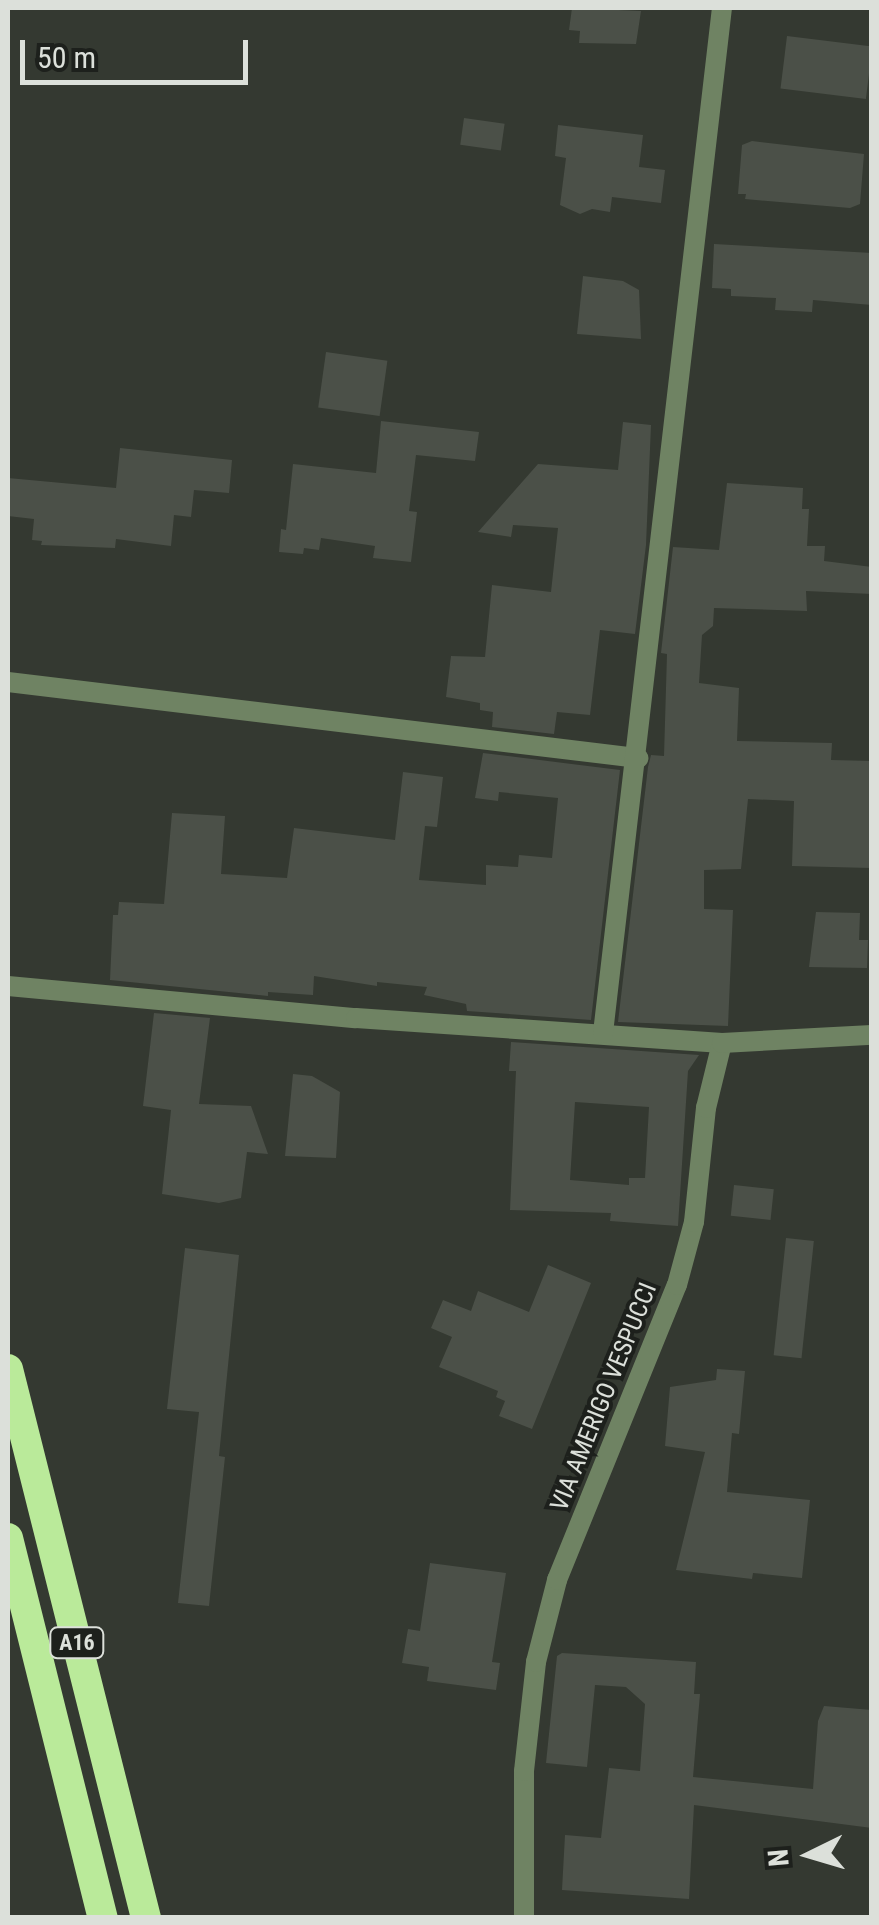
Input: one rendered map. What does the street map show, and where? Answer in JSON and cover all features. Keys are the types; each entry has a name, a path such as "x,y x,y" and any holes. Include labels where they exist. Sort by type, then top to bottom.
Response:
{"highway":[{"name":"A16","path":"8,1370 146,1918"},
{"name":"A16","path":"8,1538 103,1918"}],"street":[{"path":"602,1033 638,758 722,8"},
{"path":"8,682 638,758"},
{"path":"8,986 356,1018 722,1044 872,1034"},
{"name":"VIA AMERIGO VESPUCCI","path":"524,1918 524,1771 536,1662 557,1580 677,1285 694,1222 706,1108 722,1044"}],"building":[{"path":"572,8 641,11 636,44 579,43 580,31 569,30"},
{"path":"787,36 872,46 866,99 781,89"},
{"path":"464,118 505,124 501,150 460,145"},
{"path":"558,125 643,135 639,167 665,170 661,203 612,197 610,212 592,209 580,214 560,205 566,158 555,156"},
{"path":"752,141 864,154 860,204 850,208 745,199 746,194 738,194 742,145"},
{"path":"714,244 872,253 872,305 813,300 812,312 775,310 776,298 731,296 731,289 712,288"},
{"path":"583,276 623,281 639,290 641,339 577,334"},
{"path":"326,352 387,361 380,416 318,407"},
{"path":"381,421 479,432 475,461 416,455 409,511 417,512 411,562 373,558 375,546 321,538 319,550 304,548 303,554 279,552 281,529 286,530 293,464 376,473"},
{"path":"623,422 651,425 646,545 635,634 600,630 590,715 557,712 554,734 492,727 493,712 480,710 480,703 446,697 451,656 485,657 492,585 551,592 558,528 513,525 511,537 478,532 538,464 618,470"},
{"path":"120,448 232,460 229,493 194,490 191,517 174,515 171,546 116,539 115,548 41,545 42,541 32,540 34,519 8,516 8,478 116,488"},
{"path":"727,483 803,488 802,509 809,509 807,546 825,546 824,561 872,567 872,594 806,591 807,611 714,608 713,626 702,635 699,683 739,688 737,741 832,743 831,760 872,761 871,868 792,866 794,801 748,799 741,869 704,870 704,909 733,910 728,1026 618,1022 648,767 651,755 664,756 667,654 661,653 673,547 719,550"},
{"path":"483,753 620,770 591,1020 467,1011 466,1004 424,995 427,987 377,982 377,986 314,976 313,995 268,992 268,996 110,980 113,915 118,915 119,902 164,904 172,813 225,816 221,874 287,878 294,828 395,840 403,772 443,777 437,827 425,826 419,880 486,885 486,865 518,867 519,855 552,858 558,798 499,792 498,801 475,798"},
{"path":"816,912 860,913 859,940 868,940 867,968 809,967"},
{"path":"154,1013 210,1018 199,1104 251,1106 268,1154 247,1152 241,1198 219,1203 162,1194 171,1110 143,1106"},
{"path":"511,1042 699,1055 688,1071 678,1226 610,1221 611,1213 510,1210 516,1071 509,1071","holes":["575,1102 649,1107 645,1178 629,1178 629,1185 570,1180"]},
{"path":"293,1074 312,1076 340,1092 336,1158 285,1156"},
{"path":"734,1185 774,1189 771,1220 731,1216"},
{"path":"786,1238 814,1241 802,1358 774,1355"},
{"path":"185,1248 239,1255 219,1456 225,1457 209,1606 178,1603 199,1412 167,1409"},
{"path":"548,1265 591,1283 532,1429 499,1416 505,1401 496,1397 498,1391 439,1367 452,1337 431,1328 443,1300 471,1311 478,1291 529,1312"},
{"path":"717,1369 745,1371 739,1434 732,1433 727,1492 810,1500 802,1578 753,1573 752,1579 676,1570 705,1452 665,1446 670,1387 716,1380"},
{"path":"430,1563 506,1573 492,1662 500,1663 496,1690 427,1681 429,1667 402,1663 408,1629 420,1631"},
{"path":"562,1653 696,1662 694,1694 700,1694 693,1777 813,1789 818,1721 824,1706 872,1710 872,1828 694,1805 689,1899 562,1890 565,1835 601,1838 609,1768 640,1771 645,1704 626,1687 595,1685 587,1767 546,1763 557,1656"}]}
